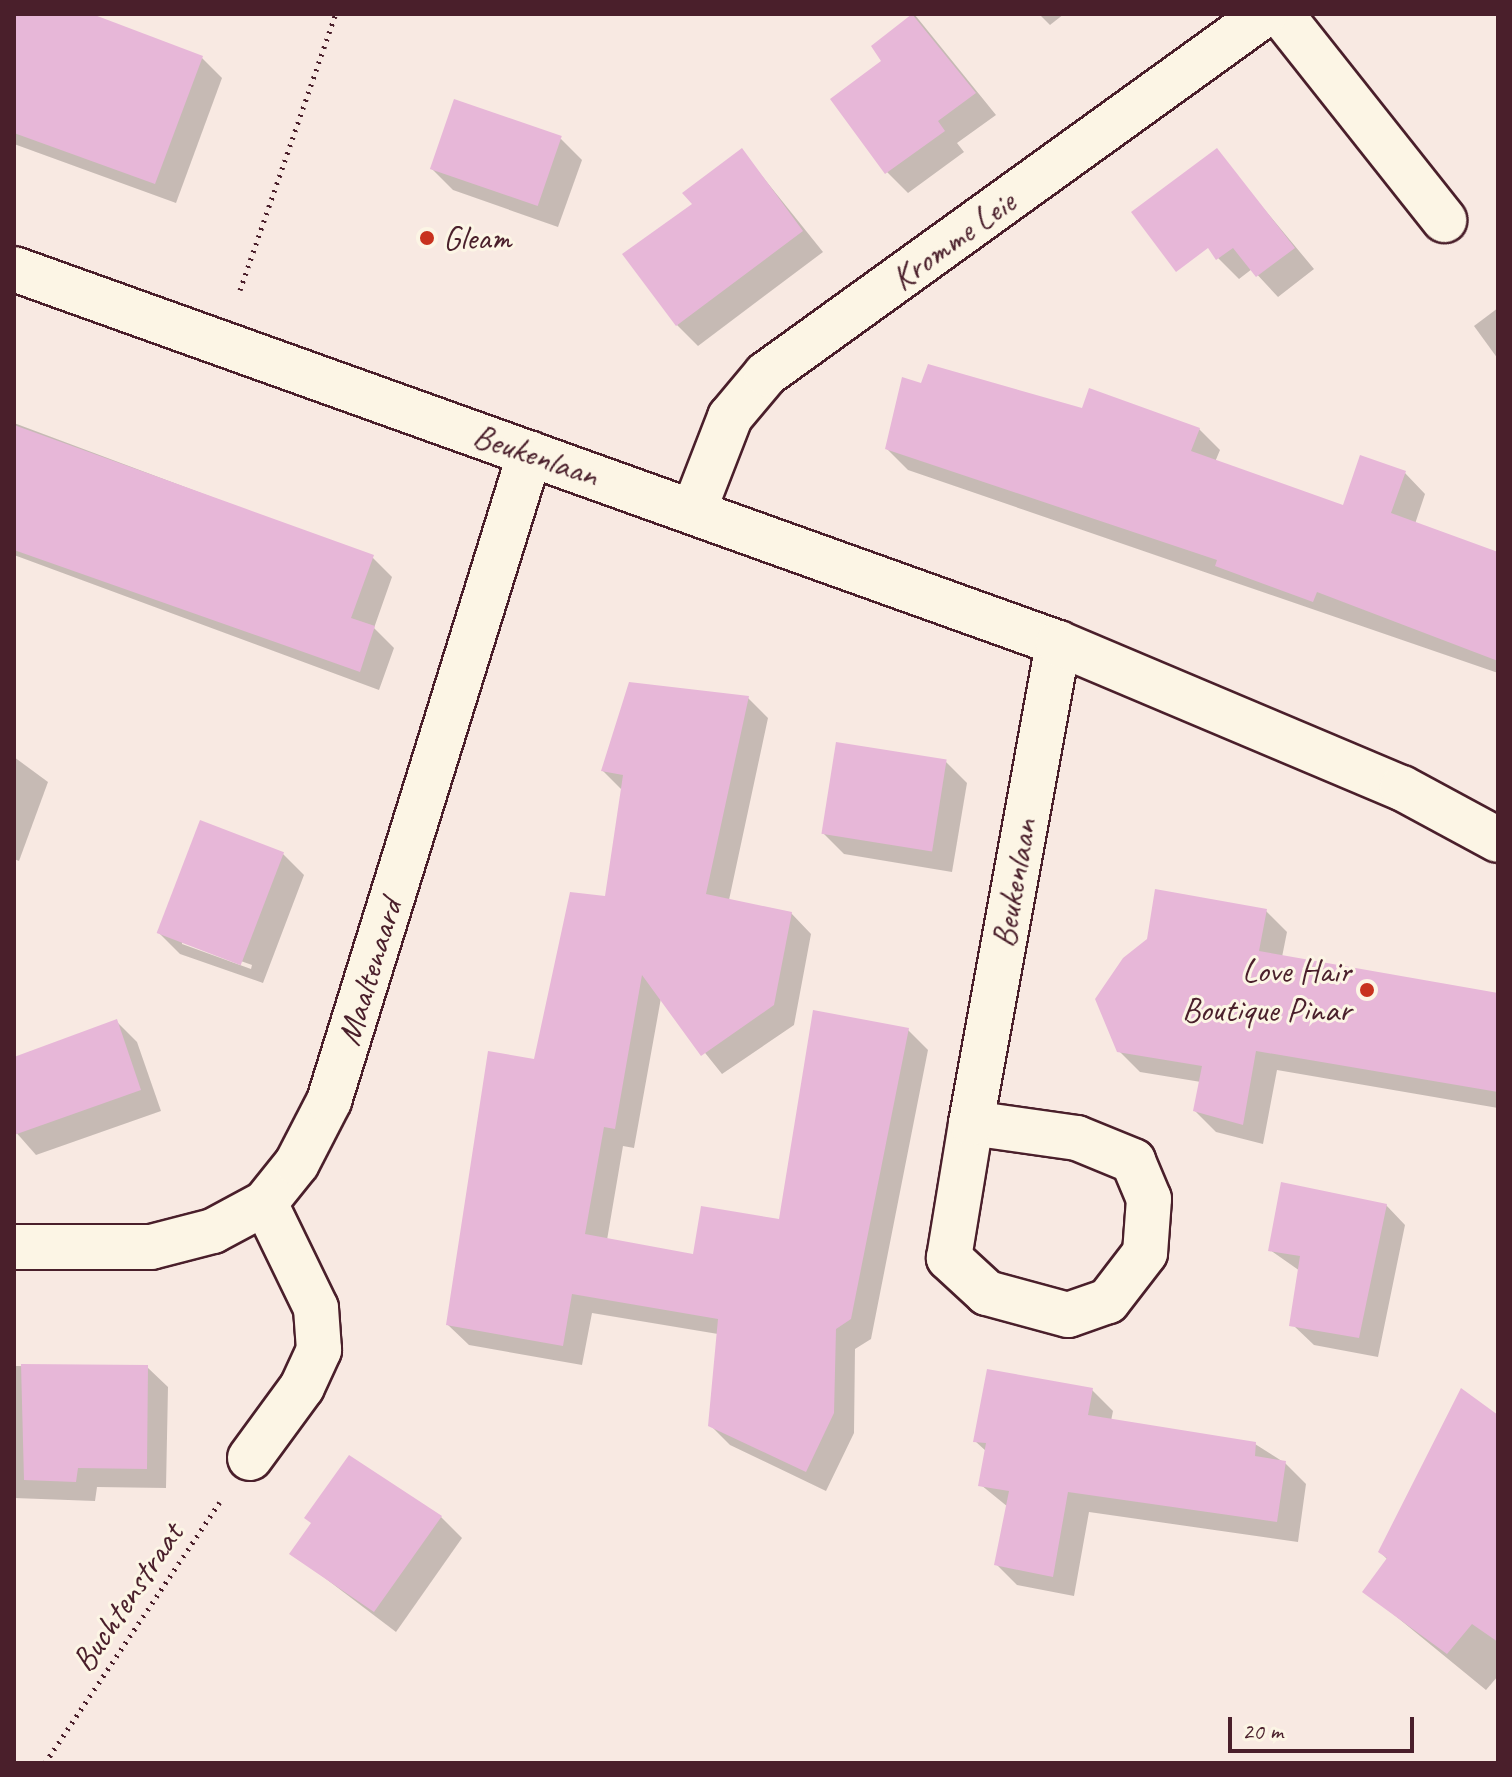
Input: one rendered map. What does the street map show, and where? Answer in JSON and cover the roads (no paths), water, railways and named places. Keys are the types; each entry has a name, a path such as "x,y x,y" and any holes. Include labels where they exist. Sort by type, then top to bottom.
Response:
{"street":[{"name":"Kromme Leie","path":"694,510 730,417 766,374 1265,14"},
{"path":"1281,14 1444,220"},
{"name":"Beukenlaan","path":"14,269 694,510 1058,643 1402,788 1498,840"},
{"name":"Maaltenaard","path":"265,1203 297,1163 329,1101 530,453"},
{"name":"Beukenlaan","path":"971,1123 1077,1138 1133,1161 1149,1199 1145,1253 1108,1301 1068,1315 987,1293 949,1258 971,1123 1058,643"},
{"path":"14,1247 151,1247 213,1231 265,1203 316,1308 319,1350 302,1387 250,1458"}],"place":[{"name":"Gleam","path":"427,238"},
{"name":"Love Hair Boutique Pinar","path":"1367,990"}]}
